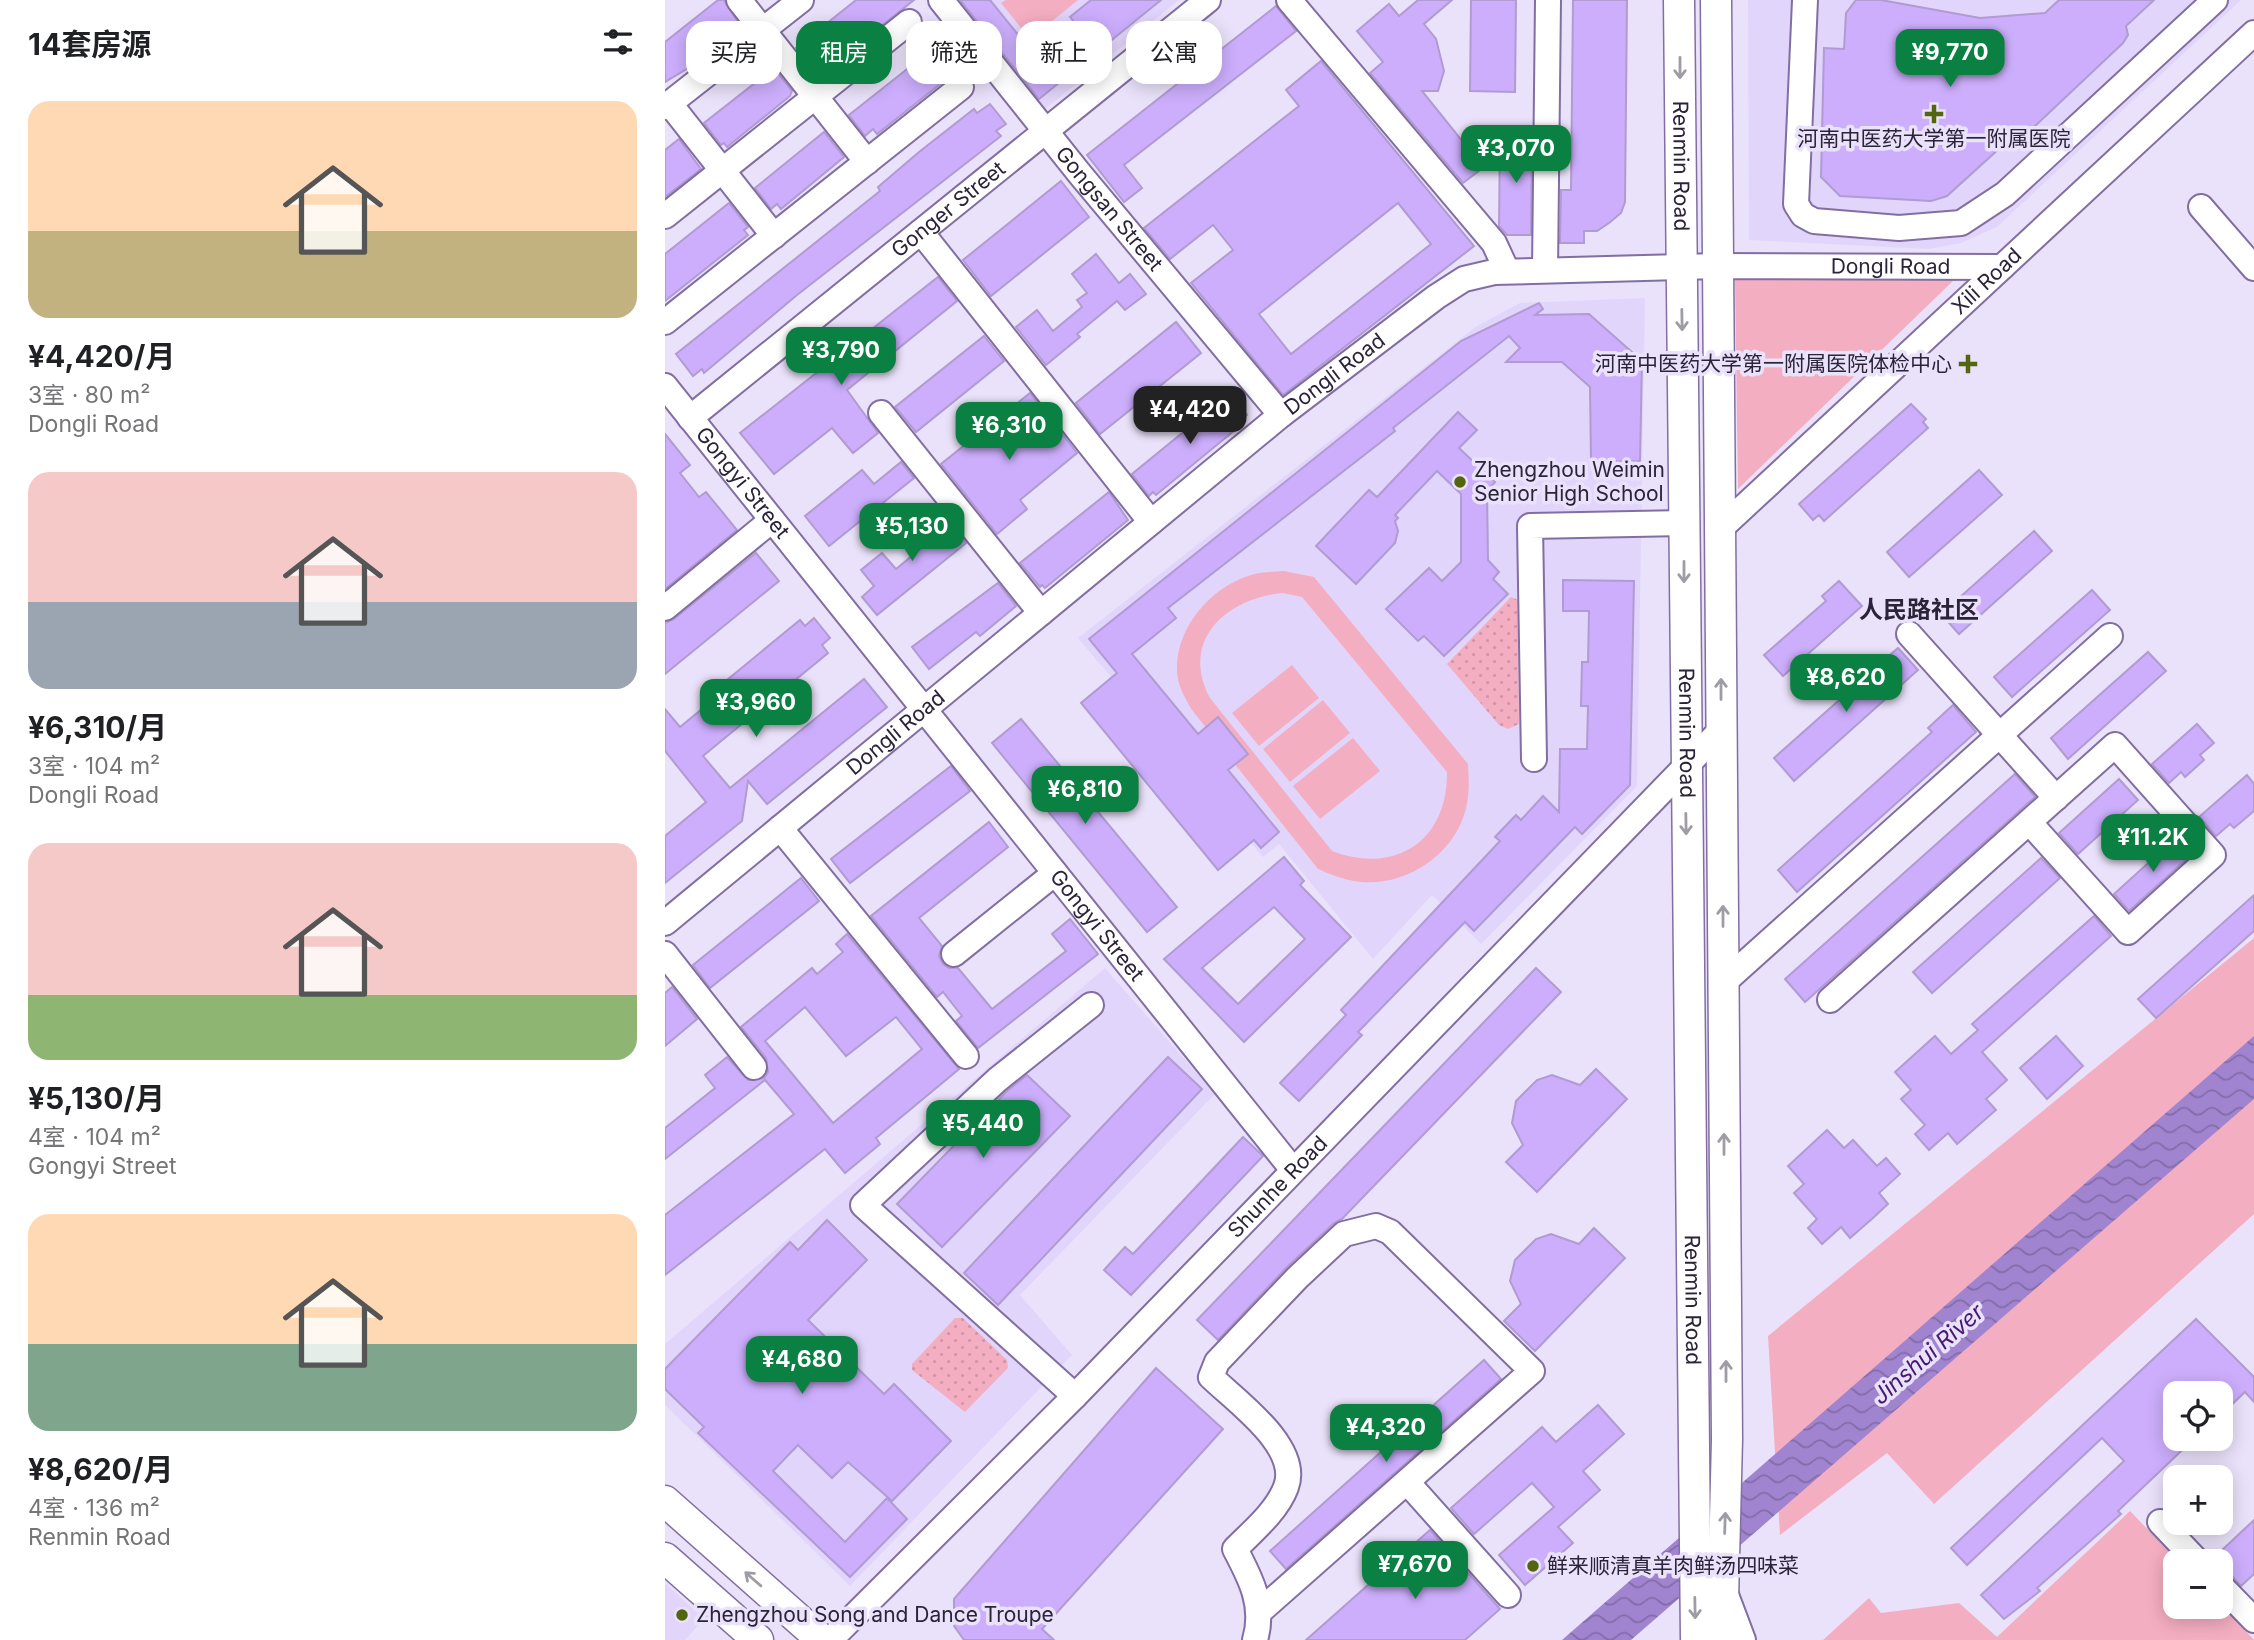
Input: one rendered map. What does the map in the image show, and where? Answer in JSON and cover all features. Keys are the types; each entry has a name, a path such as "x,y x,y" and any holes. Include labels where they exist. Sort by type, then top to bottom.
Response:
{"main road":[{"name":"Renmin Road","path":"1679,0 1696,1640"},
{"name":"Renmin Road","path":"1716,0 1727,1439 1721,1640"},
{"path":"665,1501 822,1640"},
{"path":"665,1558 758,1640"}],"street":[{"path":"739,0 756,21"},
{"path":"774,21 801,0"},
{"name":"Gongsan Street","path":"941,0 1045,131 1281,415"},
{"name":"Gonger Street","path":"690,418 1208,0"},
{"path":"1289,0 1494,243 1507,271"},
{"path":"1545,270 1548,0"},
{"path":"1805,0 1796,204 1803,215 1814,221 1899,228 1961,223 2005,194 2215,0"},
{"path":"665,216 906,24"},
{"name":"Xili Road","path":"1720,529 2254,33"},
{"path":"782,54 867,162"},
{"path":"695,84 667,106 774,236"},
{"path":"665,322 961,88"},
{"path":"2201,206 2254,268"},
{"path":"921,232 1151,522"},
{"name":"Dongli Road","path":"665,923 1281,415 1464,279 1507,271 1718,266 2002,267"},
{"name":"Gongyi Street","path":"665,386 1293,1170"},
{"path":"881,413 1041,613"},
{"path":"665,608 772,520"},
{"path":"1534,759 1530,526 1683,523"},
{"path":"1909,634 2056,799"},
{"path":"1723,983 2110,636"},
{"name":"Shunhe Road","path":"830,1640 1075,1396 1721,730"},
{"path":"1830,1000 2115,745 2213,855 2128,932 2029,822"},
{"path":"780,828 966,1056"},
{"path":"954,954 1055,873"},
{"path":"665,954 754,1067"},
{"path":"1075,1396 863,1205 997,1080 1091,1005"},
{"path":"1255,1640 1260,1623 1258,1613 1255,1587 1235,1549 1271,1512 1287,1486 1288,1467 1281,1444 1211,1377 1217,1362 1297,1278 1345,1234 1376,1226 1390,1232 1532,1371 1258,1613"},
{"path":"1407,1482 1508,1595"},
{"path":"2160,1522 2186,1549"},
{"path":"1723,1585 1743,1640"},
{"path":"2233,1597 2253,1616"}],"shaded area":[{"path":"955,0 1179,0 1153,21 1126,21 1126,43 1112,55 1112,21 1016,21 1016,75 1002,58 1002,21 972,21"},
{"path":"1006,0 1078,0 1052,21 1016,22 1001,3"},
{"name":"河南中医药大学第一附属医院","path":"1748,0 2241,0 1997,227 1961,243 1928,249 1749,240"},
{"path":"1023,84 1076,84 1044,110"},
{"path":"1735,278 1956,278 1738,489"},
{"name":"Zhengzhou Weimin Senior High School","path":"1645,298 1637,786 1481,944 1432,895 1373,959 1279,844 1263,857 1078,638 1477,326 1520,303"},
{"path":"1284,571 1314,577 1468,764 1467,804 1455,834 1432,860 1401,877 1366,882 1345,879 1318,869 1192,710 1178,681 1178,654 1183,639 1189,624 1210,599 1236,581 1255,574","holes":["1283,593 1302,597 1447,772 1445,796 1438,817 1428,834 1396,855 1355,857 1332,851 1210,698 1202,677 1200,658 1205,641 1214,626 1227,613 1244,603 1263,597"]},
{"path":"1511,597 1518,600 1519,724 1508,729 1499,725 1447,664"},
{"path":"1292,665 1319,698 1259,746 1232,713"},
{"path":"1323,700 1350,733 1290,782 1263,749"},
{"path":"1353,738 1380,771 1320,819 1293,786"},
{"path":"2254,938 2254,1214 1934,1504 1887,1453 1780,1535 1768,1336"},
{"path":"1105,968 1215,1094 1020,1295 1072,1355 850,1586 665,1405 665,1344"},
{"path":"955,1318 963,1318 1007,1360 1008,1368 965,1412 912,1370 912,1364"},
{"path":"2130,1511 2166,1549 2163,1549 2163,1619 2233,1618 2254,1640 1823,1640 1869,1598 1881,1613 1959,1603 1997,1637"},
{"name":"Zhengzhou Song and Dance Troupe","path":"665,1583 704,1619 685,1640 665,1640"}],"water":[{"name":"Jinshui River","path":"2254,1036 2254,1099 1631,1640 1562,1640"}],"building":[{"path":"718,0 724,0 737,21 692,21"},
{"path":"856,0 914,0 888,21 830,21"},
{"path":"960,0 990,0 1016,32 1016,70 1002,53 1002,21 977,21"},
{"path":"1091,0 1161,0 1135,21 1126,21 1126,28 1112,40 1112,21 1073,21 1070,17"},
{"path":"1418,0 1452,0 1424,24 1436,39 1444,71 1438,91 1422,91 1463,142 1467,158 1475,157 1484,167 1463,183 1370,73 1383,62 1357,31 1389,4 1399,16"},
{"path":"1471,0 1516,0 1515,92 1470,91"},
{"path":"1573,0 1627,0 1625,202 1621,213 1609,223 1597,231 1584,231 1584,243 1560,243 1561,190 1571,190"},
{"path":"1856,0 1881,0 1980,18 2045,13 2059,0 2154,0 2126,26 2128,35 2123,43 2017,143 2012,137 1947,196 1931,201 1840,196 1821,177 1824,48 1844,49 1846,13"},
{"path":"1276,6 1296,31 1124,165 1142,188 1124,202 1087,155 1177,84 1222,84 1222,49"},
{"path":"686,25 686,69 665,82 665,42"},
{"path":"1321,61 1474,246 1283,395 1191,283 1233,250 1213,225 1170,259 1144,228 1299,106 1286,90","holes":["1398,203 1431,244 1291,354 1259,314"]},
{"path":"906,70 906,84 940,84 877,134 873,129 865,136 849,115 888,84 892,84"},
{"path":"782,78 792,91 790,96 727,147 724,143 721,145 704,123 754,84 782,84"},
{"path":"1027,84 1057,84 1039,99"},
{"path":"990,104 1006,124 996,131 1001,136 797,295 704,373 702,369 693,376 676,354 880,191 878,187 919,152 974,109 977,113"},
{"path":"824,132 844,157 781,209 777,204 771,209 755,188"},
{"path":"1500,137 1532,137 1531,235 1507,235 1499,226"},
{"path":"679,139 701,169 665,197 665,150"},
{"path":"1061,181 1089,217 991,296 963,260"},
{"path":"729,203 748,227 744,230 748,235 665,301 665,254"},
{"path":"1096,254 1119,283 1130,274 1146,294 1125,310 1117,301 1077,334 1080,337 1046,365 1016,327 1037,310 1053,331 1082,307 1077,300 1087,293 1072,274"},
{"path":"938,277 957,301 847,390 878,433 853,453 832,428 774,474 740,433"},
{"path":"1539,303 1543,309 1535,315 1589,314 1642,361 1640,461 1591,462 1590,387 1562,362 1506,362 1520,348 1509,336 1393,428 1395,431 1168,608 1176,618 1132,654 1198,734 1218,717 1248,754 1228,770 1279,832 1261,848 1254,840 1218,870 1081,703 1117,673 1089,639 1461,341"},
{"path":"1176,322 1201,353 1100,434 1076,403"},
{"path":"984,336 1004,361 916,432 895,407"},
{"path":"1030,393 1077,453 1020,500 1027,509 997,534 941,464"},
{"path":"1230,394 1247,415 1239,422 1241,425 1156,495 1153,492 1149,496 1132,474"},
{"path":"1911,404 1926,419 1923,422 1928,428 1824,521 1819,515 1813,520 1799,504"},
{"path":"1458,412 1477,430 1459,448 1495,482 1487,491 1488,560 1499,572 1493,579 1508,594 1444,656 1424,636 1418,641 1386,609 1429,568 1442,581 1461,562 1461,494 1437,471 1395,515 1398,518 1395,521 1398,531 1395,543 1356,584 1316,546 1369,490 1377,497"},
{"path":"665,434 690,465 680,473 699,497 706,492 737,530 665,589"},
{"path":"901,462 914,478 829,546 805,516 862,470 874,484"},
{"path":"1979,470 2002,495 1909,577 1887,552"},
{"path":"1109,492 1128,520 1045,588 1042,585 1040,587 1020,563"},
{"path":"938,509 966,543 877,615 862,597 874,586 861,570 882,553 896,569 925,545 913,530"},
{"path":"2034,531 2052,551 1959,634 1941,614"},
{"path":"756,553 779,581 665,674 665,623 674,619"},
{"path":"1563,580 1634,581 1630,785 1582,834 1575,827 1474,931 1465,922 1358,1032 1362,1035 1299,1101 1280,1083 1346,1015 1341,1010 1500,841 1495,837 1516,815 1521,820 1543,796 1559,812 1560,749 1587,749 1588,706 1581,706 1582,662 1588,662 1589,611 1563,611"},
{"path":"1839,581 1862,606 1783,676 1764,655 1826,601 1822,596"},
{"path":"998,583 1016,606 980,636 976,632 929,669 912,647"},
{"path":"2092,590 2110,610 2012,697 1994,677"},
{"path":"814,618 830,638 822,645 828,653 703,756 730,788 864,679 887,707 767,804 748,781 742,821 665,883 665,836 706,802 665,751 665,709 680,727 708,704 704,699 784,633 800,620 805,626"},
{"path":"1898,648 1918,670 1794,781 1774,758"},
{"path":"2148,652 2166,671 2068,759 2051,738"},
{"path":"1953,705 1976,732 1797,892 1778,870 1932,732 1928,728"},
{"path":"1021,719 1177,907 1147,932 992,743"},
{"path":"2197,724 2214,743 2200,755 2204,760 2185,777 2181,772 2169,783 2152,764"},
{"path":"951,766 970,791 850,883 831,859"},
{"path":"2015,774 2035,797 1805,1002 1785,979"},
{"path":"2247,775 2254,784 2254,811 2234,828 2230,824 2216,836 2199,817"},
{"path":"2119,779 2138,800 2078,854 2059,833"},
{"path":"989,822 1008,847 919,918 942,946 939,956 943,964 949,968 958,968 992,1009 1066,951 1052,934 1070,919 1098,954 978,1048 956,1021 962,1016 943,992 937,997 871,916"},
{"path":"2177,837 2192,854 2129,911 2114,894"},
{"path":"1284,857 1304,881 1300,885 1351,937 1244,1042 1164,959","holes":["1274,907 1305,939 1238,1004 1202,968"]},
{"path":"2041,858 2060,878 1932,993 1913,972"},
{"path":"801,878 819,901 710,988 693,965"},
{"path":"2254,895 2254,931 2156,1018 2138,999"},
{"path":"2094,916 2111,936 1982,1052 2007,1080 1986,1099 1996,1110 1957,1144 1948,1133 1929,1150 1915,1134 1925,1125 1901,1099 1911,1090 1895,1072 1935,1036 1951,1054 1978,1030 1972,1024"},
{"path":"847,934 959,1069 876,1138 880,1144 845,1173 825,1149 665,1275 665,1215 794,1114 765,1080 665,1159 665,1128 715,1088 705,1075 727,1057 748,1080 764,1078 768,1072 766,1058 741,1027 812,968 817,974 843,952 836,944","holes":["805,1007 846,1056 896,1017 922,1049 833,1123 765,1041"]},
{"path":"1536,968 1561,992 1342,1219 1334,1223 1287,1267 1218,1340 1197,1320"},
{"path":"672,987 697,1019 665,1046 665,993"},
{"path":"2056,1036 2083,1066 2047,1099 2020,1068"},
{"path":"1168,1057 1202,1089 998,1305 964,1273"},
{"path":"1596,1069 1627,1099 1537,1192 1506,1162 1523,1145 1512,1123 1516,1101 1537,1080 1552,1075 1580,1085"},
{"path":"1027,1075 1070,1116 942,1247 897,1204 1006,1092"},
{"path":"1827,1130 1844,1148 1853,1140 1877,1166 1886,1158 1900,1174 1879,1193 1888,1204 1873,1218 1850,1238 1841,1227 1822,1244 1808,1228 1817,1219 1794,1193 1804,1184 1788,1166"},
{"path":"1243,1137 1263,1156 1131,1295 1104,1270 1125,1247 1133,1254"},
{"path":"827,1220 867,1260 808,1320 884,1394 894,1384 951,1441 892,1501 848,1462 832,1478 798,1445 773,1471 845,1542 887,1498 907,1519 850,1577 698,1433 704,1427 665,1389 665,1369 790,1242 798,1250"},
{"path":"1594,1228 1625,1258 1535,1351 1504,1321 1521,1304 1510,1281 1515,1260 1536,1239 1551,1234 1579,1244"},
{"path":"2196,1319 2254,1377 2254,1402 2245,1392 2233,1404 2233,1381 2163,1381 2163,1451 2181,1451 2167,1465 2163,1465 2163,1468 2118,1511 2121,1514 2037,1588 2040,1591 2004,1619 1981,1595 2124,1461 2102,1438 1967,1565 1951,1548"},
{"path":"1484,1360 1501,1379 1286,1569 1270,1551"},
{"path":"1156,1368 1223,1429 1042,1629 1054,1640 964,1640 954,1626 954,1599"},
{"path":"1598,1405 1624,1434 1583,1471 1600,1490 1558,1527 1573,1543 1525,1585 1499,1555 1554,1507 1532,1483 1474,1534 1451,1508 1542,1427 1556,1442"},
{"path":"2254,1520 2254,1574 2241,1586 2233,1577 2233,1549 2223,1549"},
{"path":"1430,1530 1500,1609 1465,1640 1306,1640"}],"place":[{"name":"河南中医药大学第一附属医院","path":"1934,114"},
{"name":"河南中医药大学第一附属医院体检中心","path":"1968,364"},
{"name":"Zhengzhou Weimin Senior High School","path":"1460,482"},
{"name":"鲜来顺清真羊肉鲜汤四味菜","path":"1533,1566"},
{"name":"Zhengzhou Song and Dance Troupe","path":"682,1615"}],"district":[{"name":"人民路社区","path":"1919,610"}]}
